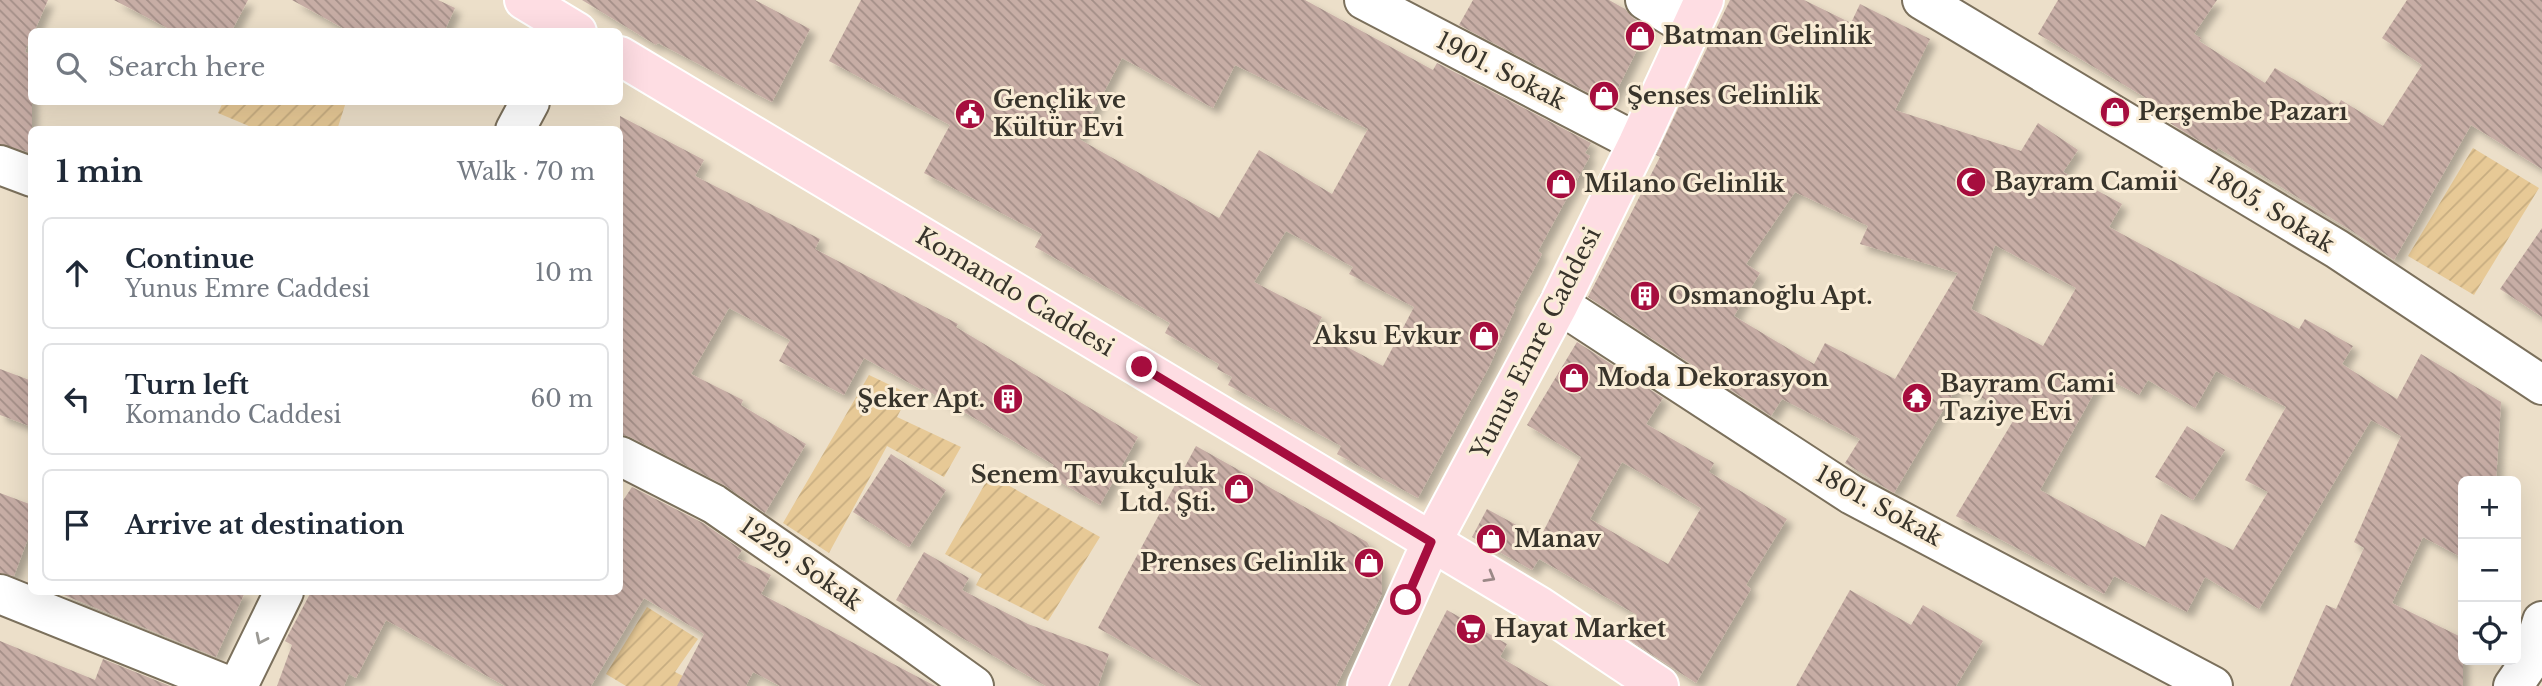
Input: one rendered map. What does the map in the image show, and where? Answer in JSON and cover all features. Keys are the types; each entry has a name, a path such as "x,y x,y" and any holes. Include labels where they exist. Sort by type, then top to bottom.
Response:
{"main road":[{"path":"524,0 567,28"},
{"name":"Yunus Emre Caddesi","path":"1367,686 1431,542 1559,304 1638,143 1697,14"},
{"name":"Komando Caddesi","path":"623,58 1539,606 1659,686"}],"street":[{"name":"1901. Sokak","path":"1364,0 1638,143"},
{"path":"1645,0 1697,14"},
{"name":"1805. Sokak","path":"1922,0 2337,249 2542,386"},
{"path":"517,126 528,105"},
{"path":"0,165 28,176"},
{"name":"1801. Sokak","path":"1559,304 1852,495 2213,686"},
{"name":"1229. Sokak","path":"623,458 714,504 911,639 974,686"},
{"path":"0,594 229,686"},
{"path":"237,686 282,595"},
{"path":"2528,674 2542,621"}],"shaded area":[{"path":"222,105 345,105 338,126 249,126 218,113"},
{"path":"2473,148 2539,188 2474,295 2408,256"},
{"path":"869,375 909,394 897,417 961,447 944,477 887,446 829,553 783,523"},
{"path":"990,475 1100,537 1048,621 976,585 982,574 945,554"},
{"path":"647,607 698,639 675,672 703,686 626,686 606,674"}],"building":[{"path":"0,0 48,0 36,28 28,28 25,52 28,53 28,105 32,105 32,126 28,126 28,152 0,144"},
{"path":"114,0 248,0 233,28 167,28"},
{"path":"292,0 438,0 455,8 446,28 343,28"},
{"path":"582,0 755,0 810,29 772,102 658,43 656,45"},
{"path":"861,0 1305,0 1433,70 1437,63 1591,143 1585,153 1590,156 1538,251 1542,254 1514,306 1516,307 1489,367 1418,498 1337,454 1341,446 1228,385 1232,377 1217,369 1219,364 1165,333 1170,323 1035,247 1042,234 924,173 950,125 829,61","holes":["1122,58 1213,108 1235,65 1368,129 1332,194 1259,150 1219,218 1079,139","1286,231 1353,267 1349,274 1414,307 1383,366 1315,330 1322,317 1254,282"]},
{"path":"1473,0 1609,0 1648,28 1610,104 1459,25"},
{"path":"1730,0 1804,0 1851,23 1860,4 1930,39 1895,110 2021,151 2038,123 2078,150 2063,172 2122,204 2109,227 2299,329 2305,319 2353,346 2342,364 2397,399 2421,354 2501,402 2496,476 2458,476 2458,555 2423,537 2392,603 2458,636 2458,665 2463,665 2463,686 2290,686 2326,605 2336,609 2364,548 2354,542 2401,436 2371,420 2259,609 2205,577 2187,612 2114,576 2104,594 1956,516 2016,416 1958,385 1894,493 1845,463 1860,439 1782,399 1771,416 1588,297 1660,157 1656,155","holes":["1795,192 1868,226 1860,244 1958,273 1895,379 1825,343 1814,364 1734,316 1760,273 1746,264","1995,245 2076,288 2043,346 1971,309","2216,371 2286,407 2245,480 2268,492 2233,550 2161,514 2145,547 2040,490 2103,377 2139,395 2148,380 2195,408"]},
{"path":"2058,0 2217,0 2194,34 2201,38 2199,41 2265,83 2275,68 2338,106 2341,100 2383,126 2422,65 2382,38 2407,0 2542,0 2542,169 2471,125 2394,260 2218,148 2216,151 2170,123 2175,115 2038,34"},
{"path":"620,116 704,160 695,176 820,239 815,249 958,324 956,327 1138,437 1100,505 1048,475 1054,465 923,388 922,390 864,358 844,395 779,361 790,340 729,308 691,374 743,400 741,405 806,444 765,513 724,485 623,435 623,126 620,126"},
{"path":"2542,228 2542,317 2500,289"},
{"path":"1577,342 1663,398 1646,424 1714,463 1709,472 1787,519 1746,585 1751,589 1696,683 1625,637 1637,615 1539,559 1532,570 1472,537 1487,509 1540,538 1581,457 1527,425","holes":["1622,462 1701,508 1668,564 1590,519"]},
{"path":"0,369 28,380 28,426 0,415"},
{"path":"2187,426 2225,450 2193,500 2155,477"},
{"path":"1196,446 1367,542 1381,566 1382,594 1336,686 1202,686 1098,628"},
{"path":"891,454 946,490 909,547 853,512"},
{"path":"632,487 703,523 742,550 737,558 771,575 761,594 935,686 780,686 753,672 746,686 677,686 704,634 644,598 591,686 505,686 386,620 356,678 349,674 344,686 277,686 292,645 285,641 309,595 623,595 623,500"},
{"path":"0,493 28,504 28,539 14,576 0,573"},
{"path":"924,552 969,578 962,590 1028,624 1109,654 1098,686 1046,686 896,600"},
{"path":"1850,590 1911,625 1923,605 1983,641 1956,686 1796,686"},
{"path":"64,595 244,595 216,657"},
{"path":"1447,610 1507,644 1500,657 1549,686 1408,686"},
{"path":"0,641 95,680 103,659 170,686 0,686"}],"place":[{"name":"Batman Gelinlik","path":"1640,36"},
{"name":"Şenses Gelinlik","path":"1604,96"},
{"name":"Perşembe Pazarı","path":"2115,112"},
{"name":"Gençlik ve Kültür Evi","path":"970,114"},
{"name":"Bayram Camii","path":"1971,182"},
{"name":"Milano Gelinlik","path":"1561,184"},
{"name":"Osmanoğlu Apt.","path":"1645,296"},
{"name":"Aksu Evkur","path":"1484,336"},
{"name":"Moda Dekorasyon","path":"1574,378"},
{"name":"Bayram Cami Taziye Evi","path":"1917,398"},
{"name":"Şeker Apt.","path":"1008,399"},
{"name":"Senem Tavukçuluk Ltd. Şti.","path":"1239,489"},
{"name":"Manav","path":"1491,539"},
{"name":"Prenses Gelinlik","path":"1369,563"},
{"name":"Hayat Market","path":"1471,629"}],"route":[{"path":"1142,367 1431,542 1406,600"}]}
